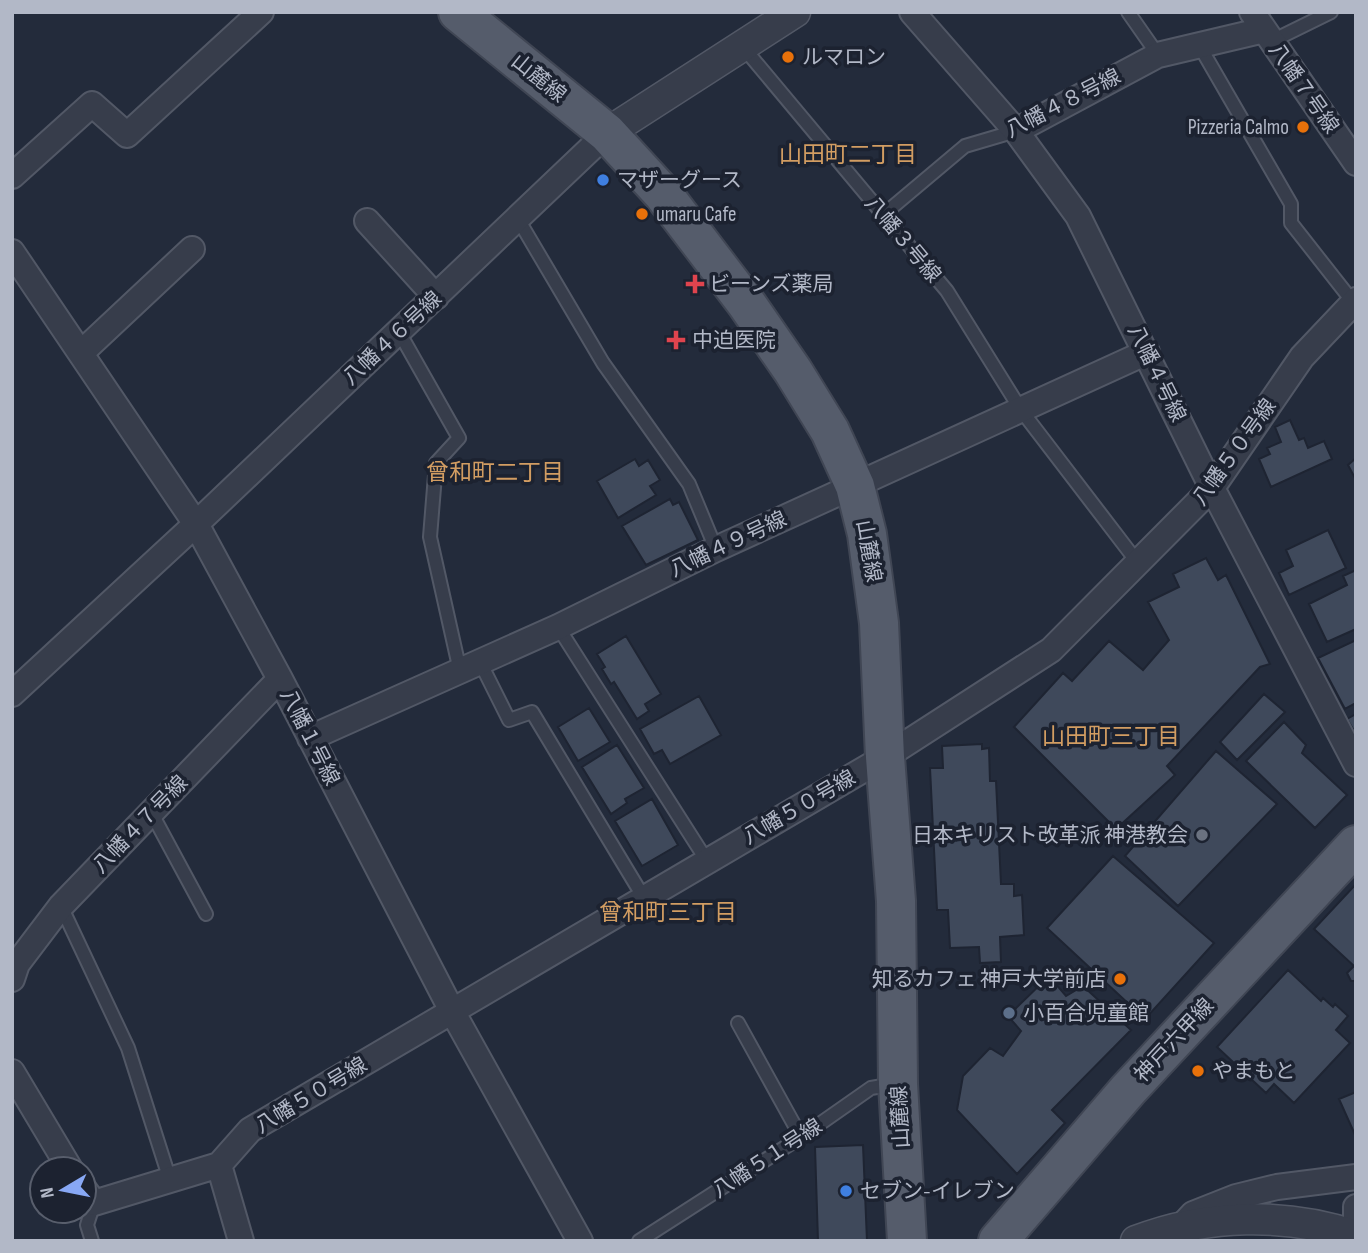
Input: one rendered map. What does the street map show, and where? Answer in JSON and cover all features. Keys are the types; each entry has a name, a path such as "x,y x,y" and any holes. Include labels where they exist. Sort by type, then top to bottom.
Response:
{"main road":[{"name":"山麓線","path":"467,15 607,134 663,194 762,326 816,407 855,486 867,534 876,592 896,901 898,1084 907,1241"},
{"name":"神戸六甲線","path":"998,1241 1128,1090 1356,845"}],"street":[{"path":"12,176 92,104 127,135 261,12"},
{"name":"八幡４６号線","path":"12,694 196,524 607,134 795,12"},
{"name":"八幡４号線","path":"912,12 1016,131 1078,216 1213,488 1356,764"},
{"name":"八幡４８号線","path":"1016,131 1158,55 1263,28"},
{"name":"八幡７号線","path":"1263,28 1356,163"},
{"path":"367,221 436,298"},
{"path":"81,353 192,249"},
{"name":"八幡１号線","path":"12,251 196,524 280,679 452,1011 580,1241"},
{"name":"八幡５０号線","path":"219,1166 250,1130 885,757 1051,650 1213,488 1302,357 1354,301"},
{"name":"八幡４９号線","path":"310,738 558,627 716,549 1147,352"},
{"name":"八幡４７号線","path":"14,962 61,906 280,679"},
{"path":"12,1072 62,1155"},
{"path":"98,1194 170,1180 219,1166 241,1241"},
{"path":"1180,1227 1193,1214 1236,1197 1297,1184 1356,1177"},
{"path":"1356,1207 1356,1217"},
{"path":"1136,1241 1180,1227 1242,1219 1284,1231 1302,1222 1356,1236"}],"lane":[{"path":"1128,12 1158,55"},
{"path":"1263,28 1331,12"},
{"path":"1199,45 1291,204 1291,223 1354,301"},
{"name":"八幡３号線","path":"743,47 947,291 1021,410 1138,563"},
{"name":"八幡４８号線","path":"883,215 965,146 1016,131"},
{"path":"518,219 603,363 688,484 716,549"},
{"path":"399,332 458,438 436,464 430,537 470,667 509,720 532,712 644,898"},
{"path":"558,627 707,861"},
{"path":"151,812 206,914"},
{"path":"61,906 128,1048 170,1180"},
{"path":"738,1023 801,1137"},
{"name":"八幡５１号線","path":"639,1241 801,1137 871,1087 898,1084"}],"building":[{"path":"1290,420 1299,440 1304,438 1308,448 1324,441 1332,459 1271,487 1259,459 1270,454 1267,448 1281,442 1275,427"},
{"path":"1356,458 1356,480 1348,465"},
{"path":"635,459 639,466 648,460 660,480 650,486 656,495 618,518 597,481"},
{"path":"670,499 673,505 679,502 698,540 646,565 622,526"},
{"path":"1328,530 1346,568 1289,595 1279,573 1293,566 1286,550"},
{"path":"1206,558 1218,580 1226,575 1270,664 1260,667 1167,766 1175,775 1116,829 1014,727 1063,673 1072,681 1109,641 1143,670 1169,640 1148,602 1179,587 1173,574"},
{"path":"1356,570 1356,629 1327,642 1309,604 1347,585 1343,576"},
{"path":"626,636 661,694 645,704 649,711 637,719 614,682 611,684 597,654"},
{"path":"1356,640 1356,703 1345,709 1318,658"},
{"path":"1264,694 1285,712 1237,760 1220,742"},
{"path":"699,696 721,735 670,764 662,750 654,754 640,729"},
{"path":"589,708 610,742 578,761 558,727"},
{"path":"1356,714 1356,734 1347,719"},
{"path":"1284,722 1306,745 1302,753 1347,795 1315,828 1246,761"},
{"path":"982,744 982,749 989,748 990,781 996,781 1001,884 1014,884 1014,896 1022,895 1024,935 1000,937 1001,962 980,963 979,947 950,948 948,910 937,910 930,768 943,768 942,746"},
{"path":"617,745 644,788 625,799 627,803 611,814 582,767"},
{"path":"1216,751 1277,804 1178,906 1125,856"},
{"path":"652,799 678,845 642,866 615,821"},
{"path":"1113,856 1214,943 1145,1019 1047,928"},
{"path":"1356,884 1356,980 1351,981 1347,973 1354,966 1314,929"},
{"path":"1288,970 1321,1001 1323,998 1333,1007 1335,1004 1348,1016 1336,1030 1350,1043 1294,1103 1274,1084 1266,1093 1217,1047"},
{"path":"1049,976 1066,996 1083,986 1131,1030 1052,1110 1065,1123 1017,1174 957,1110 963,1076 990,1048 1003,1056 1021,1031 1008,1016"},
{"path":"1356,1092 1356,1137 1339,1099"},
{"path":"863,1145 867,1241 818,1241 815,1147"}],"place":[{"name":"ルマロン","path":"788,57"},
{"name":"Pizzeria Calmo","path":"1303,127"},
{"name":"マザーグース","path":"603,180"},
{"name":"umaru Cafe","path":"642,214"},
{"name":"ビーンズ薬局","path":"695,284"},
{"name":"中迫医院","path":"676,340"},
{"name":"日本キリスト改革派 神港教会","path":"1202,835"},
{"name":"知るカフェ 神戸大学前店","path":"1120,979"},
{"name":"小百合児童館","path":"1009,1013"},
{"name":"やまもと","path":"1198,1071"},
{"name":"セブン-イレブン","path":"846,1191"}],"district":[{"name":"山田町二丁目","path":"848,154"},
{"name":"曾和町二丁目","path":"495,472"},
{"name":"山田町三丁目","path":"1111,736"},
{"name":"曾和町三丁目","path":"668,912"}]}
